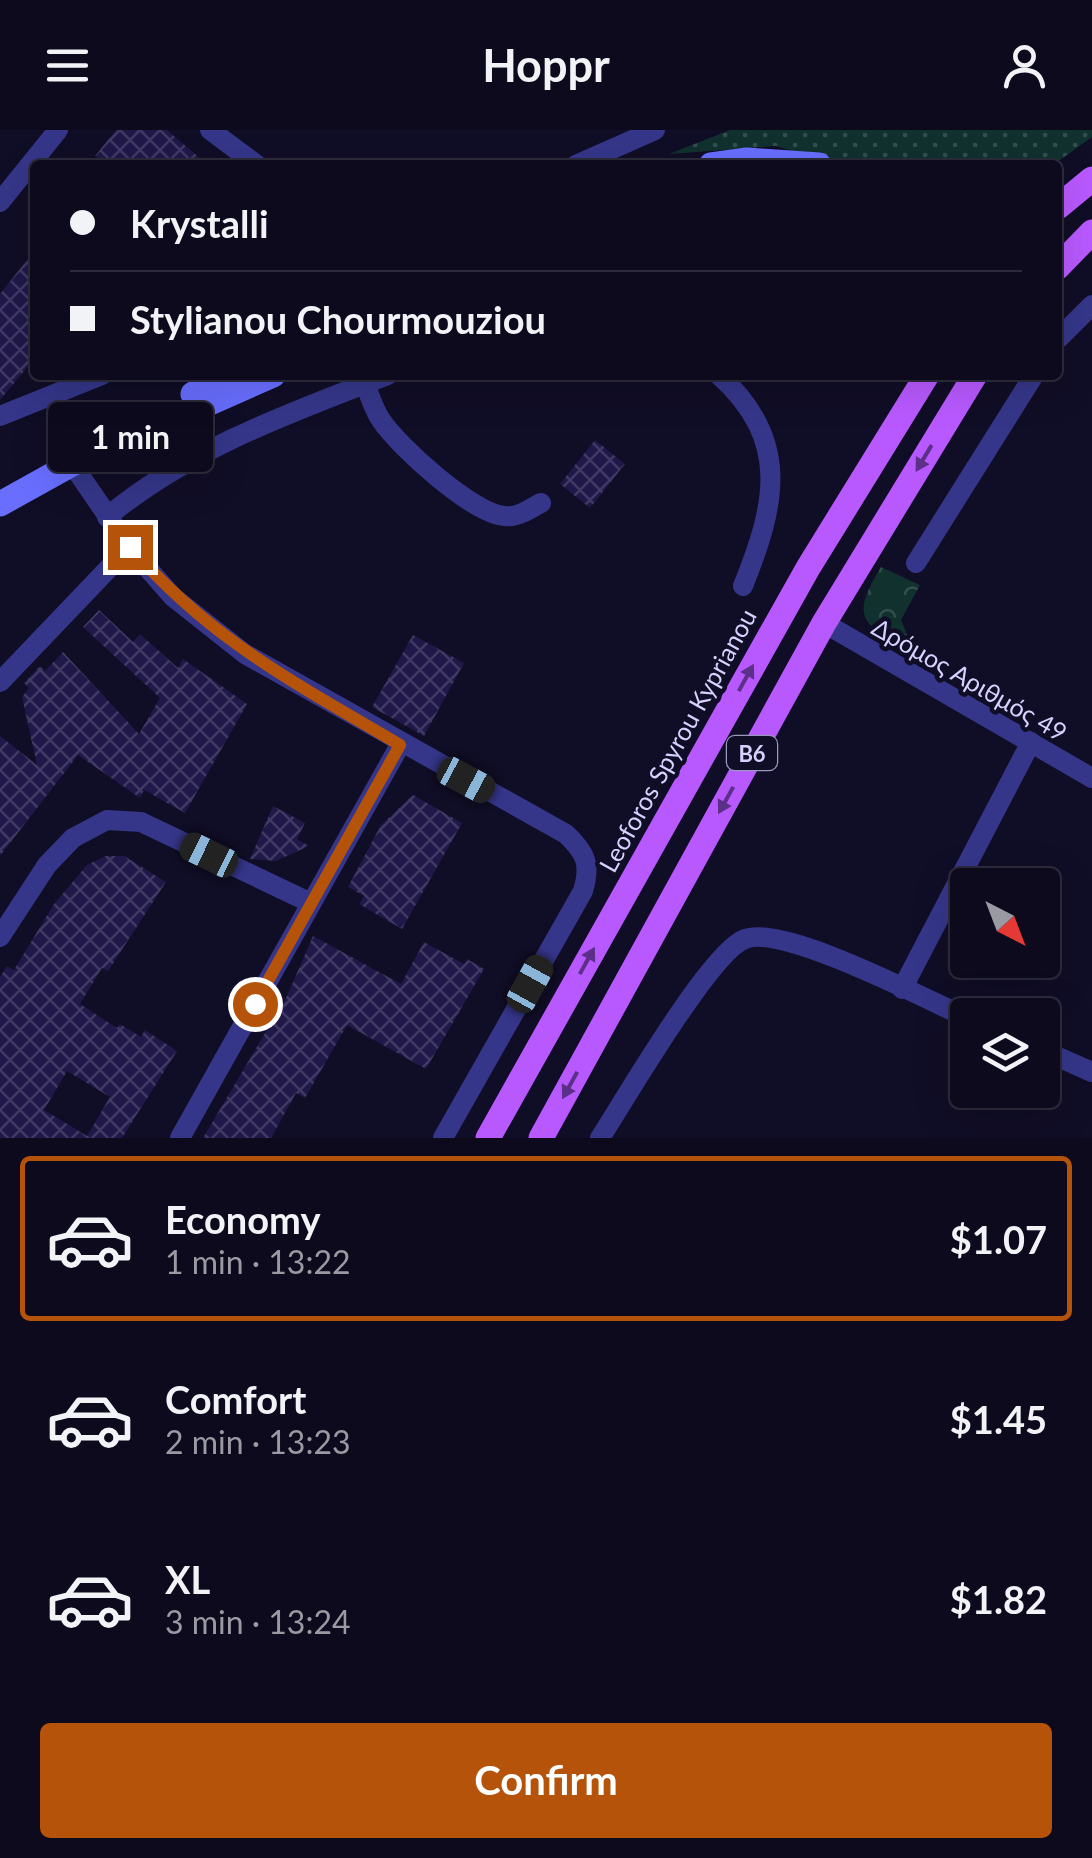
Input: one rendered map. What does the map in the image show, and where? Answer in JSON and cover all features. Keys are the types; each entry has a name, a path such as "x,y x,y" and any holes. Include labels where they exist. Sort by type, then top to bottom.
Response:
{"main road":[{"path":"1062,203 1092,180"},
{"path":"1062,263 1092,232"},
{"path":"108,447 220,380"},
{"path":"0,504 72,464 262,380"},
{"name":"B6","path":"541,1138 824,622 972,380"},
{"name":"Leoforos Spyrou Kyprianou","path":"488,1138 808,568 919,381"}],"street":[{"path":"34,160 58,130"},
{"path":"210,130 250,160"},
{"path":"587,160 655,130"},
{"path":"0,202 30,165"},
{"path":"1062,335 1092,305"},
{"path":"0,416 90,380"},
{"path":"107,517 147,484 194,455 375,380"},
{"path":"723,380 754,418 766,448 773,492 766,528 743,586"},
{"path":"916,563 1031,380"},
{"path":"365,384 378,417 400,444 480,508 504,516 521,514 540,503"},
{"path":"72,464 107,517 173,596 245,654 400,745 566,834 584,851 589,869 582,891 443,1138"},
{"path":"0,682 130,547"},
{"name":"Δρόμος Αριθμός 49","path":"824,622 1092,778"},
{"path":"902,989 1031,742"},
{"path":"180,1138 400,745"},
{"path":"0,938 48,865 73,838 107,820 141,822 312,903"},
{"path":"600,1138 716,963 744,939 785,938 950,1010"},
{"path":"1060,1058 1092,1072"}],"green space":[{"path":"730,130 1092,130 1092,137 1060,160 822,160 776,146 669,154"},
{"path":"881,567 920,585 901,620 908,637 903,649 877,631 865,615 866,595"}],"building":[{"path":"116,130 167,130 202,160 100,160 95,156"},
{"path":"30,256 30,364 0,400 0,294"},
{"path":"595,440 625,464 590,508 560,484"},
{"path":"99,610 133,642 140,634 178,668 183,659 247,704 185,813 144,790 140,798 78,755 0,856 0,736 37,765 22,697 29,688 24,683 40,666 45,671 63,652 139,734 160,698 83,627"},
{"path":"413,635 464,663 424,736 372,707"},
{"path":"413,795 462,823 402,929 359,904 364,896 348,887 381,825"},
{"path":"273,806 305,823 297,839 309,846 276,861 250,859"},
{"path":"106,856 124,856 166,882 108,971 102,968 80,1004 117,1028 120,1024 141,1037 145,1030 177,1051 122,1138 0,1138 0,977 7,966 14,970 54,904 87,865","holes":["67,1071 110,1097 87,1136 44,1110"]},
{"path":"313,936 401,984 424,942 464,964 467,959 484,969 426,1069 347,1025 305,1098 296,1093 271,1138 203,1138 287,996"}],"route":[{"path":"130,547 173,596 245,654 400,745 255,1004"}]}
